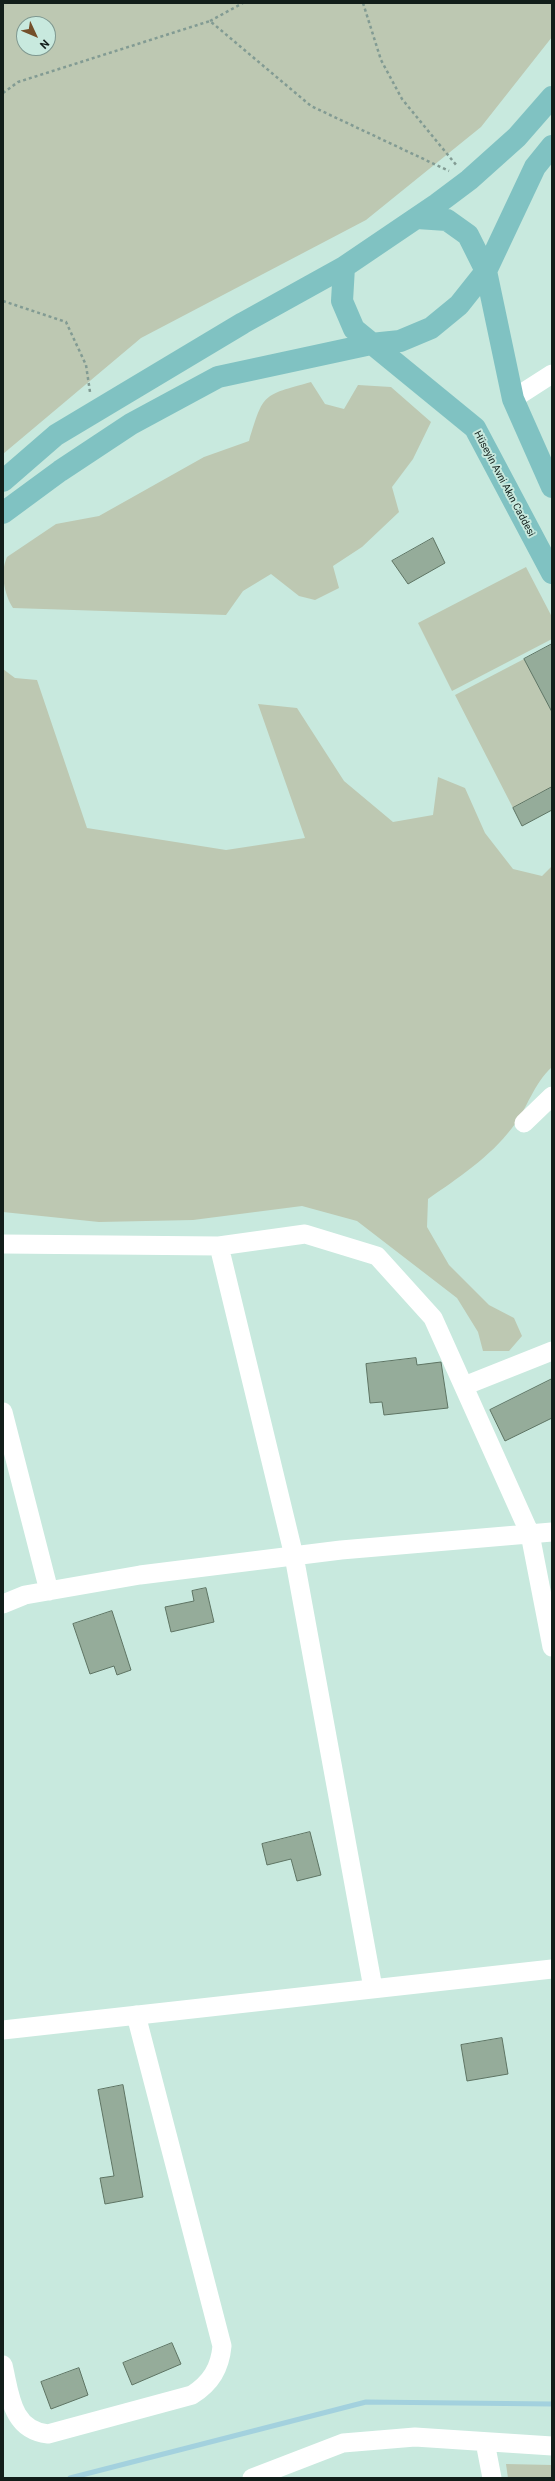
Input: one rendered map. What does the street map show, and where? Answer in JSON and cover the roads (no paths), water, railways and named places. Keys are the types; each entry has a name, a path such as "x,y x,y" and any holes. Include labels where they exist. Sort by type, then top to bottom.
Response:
{"main road":[{"path":"3,481 56,435 243,323 344,267 417,218 469,180 517,137 552,96"},
{"path":"3,513 60,471 131,424 218,377 371,344 400,341 431,328 459,305 486,271 535,168 552,146"},
{"path":"417,218 447,220 468,235 486,271 513,399 552,488"},
{"path":"344,267 342,301 354,329 371,344"},
{"name":"Hüseyin Avni Akın Caddesi","path":"371,344 475,428 552,573"}],"street":[{"path":"513,399 552,374"},
{"path":"524,1123 552,1096"},
{"path":"3,1244 219,1246 306,1234 378,1256 434,1318 530,1534 552,1647"},
{"path":"219,1246 294,1556 373,1988"},
{"path":"464,1386 552,1351"},
{"path":"3,1412 49,1591"},
{"path":"3,1604 25,1595 140,1575 294,1556 552,1532"},
{"path":"3,2030 373,1988 552,1970"},
{"path":"3,2365 16,2416 27,2427 48,2434 192,2395 208,2383 219,2366 222,2346 136,2015"},
{"path":"252,2478 343,2443 415,2437 552,2446"},
{"path":"485,2442 492,2478"}],"waterway":[{"path":"70,2478 366,2402 552,2404"}]}
